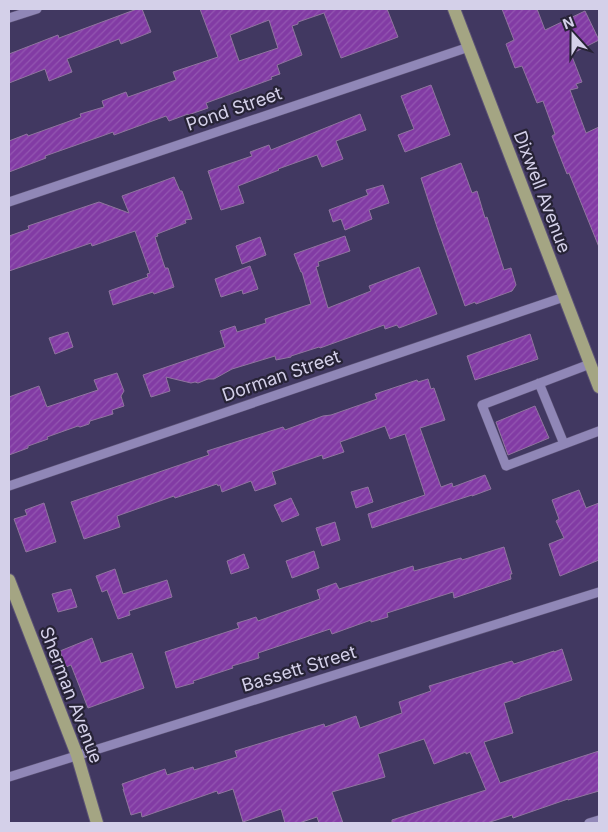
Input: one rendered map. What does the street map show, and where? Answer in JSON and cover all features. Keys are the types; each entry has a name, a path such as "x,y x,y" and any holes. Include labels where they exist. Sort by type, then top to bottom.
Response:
{"main road":[{"name":"Dixwell Avenue","path":"454,9 599,387"},
{"name":"Sherman Avenue","path":"9,580 77,755 98,823"}],"street":[{"path":"9,18 37,9"},
{"name":"Pond Street","path":"9,202 469,47"},
{"name":"Dorman Street","path":"9,486 564,297"},
{"path":"590,364 482,405 506,466 599,431"},
{"path":"539,383 564,444"},
{"name":"Bassett Street","path":"9,777 599,592"},
{"path":"589,823 599,820"}],"building":[{"path":"137,9 142,9 151,32 121,44 119,39 67,59 72,72 49,81 45,69 9,83 9,54 58,35 59,38"},
{"path":"200,9 387,9 398,37 341,58 324,13 298,22 298,24 292,26 302,55 277,65 280,74 271,77 272,79 206,103 208,108 169,121 166,116 114,135 113,132 45,156 46,158 9,172 9,141 81,117 80,114 104,107 102,101 126,92 128,97 176,80 173,72 218,57","holes":["269,20 278,48 239,61 230,35"]},
{"path":"502,9 537,9 545,30 585,11 599,40 571,54 582,82 576,84 578,88 570,90 586,133 599,127 599,247 552,136 555,134 543,101 537,103 522,66 515,68 506,44 514,40"},
{"path":"431,85 450,135 405,152 398,135 414,129 401,96"},
{"path":"360,114 366,130 336,141 343,159 322,167 317,155 278,169 238,186 244,203 221,210 208,171 252,156 250,152 269,145 271,150"},
{"path":"461,163 472,193 477,191 504,270 511,268 516,285 512,291 465,306 421,178"},
{"path":"174,177 180,191 182,191 192,219 185,220 186,223 157,234 158,236 155,237 165,268 168,268 174,287 113,305 109,291 148,277 147,274 150,273 135,231 92,246 91,243 9,271 9,236 29,229 28,226 99,202 129,213 122,196"},
{"path":"383,185 389,203 369,210 372,219 345,230 341,219 333,222 329,210 368,195 366,190"},
{"path":"345,236 350,251 318,262 319,266 316,267 328,308 371,291 369,286 419,267 437,314 399,328 397,325 385,329 384,325 291,357 276,360 275,356 232,369 214,379 198,383 166,377 170,391 151,397 143,375 225,347 220,331 235,326 237,332 266,323 265,319 311,304 302,272 294,254"},
{"path":"260,237 266,255 242,264 236,246"},
{"path":"250,266 258,289 243,294 242,290 221,297 215,279"},
{"path":"68,332 73,347 55,354 49,338"},
{"path":"530,334 538,359 475,380 467,356"},
{"path":"117,373 124,391 121,396 124,406 112,410 113,414 90,421 89,424 47,437 48,439 9,455 9,397 39,386 47,407 98,390 94,380"},
{"path":"428,379 431,389 434,388 445,420 420,428 441,487 452,483 453,487 485,475 491,489 372,528 368,514 425,495 405,434 390,439 385,426 340,442 344,452 323,459 322,455 272,472 276,484 255,491 251,481 222,492 220,485 218,486 217,484 175,498 174,496 117,516 120,527 84,539 71,502 209,455 207,451 283,427 285,430 377,399 375,394 417,380 418,382"},
{"path":"535,406 549,438 508,455 496,422"},
{"path":"368,487 373,502 356,508 351,492"},
{"path":"579,490 586,508 599,503 599,560 560,576 549,544 564,538 556,521 559,519 552,500"},
{"path":"291,498 299,515 282,522 274,505"},
{"path":"44,503 56,542 26,552 14,519 27,515 25,510"},
{"path":"335,522 340,540 322,546 316,528"},
{"path":"504,547 512,574 510,574 511,579 454,598 453,592 387,613 388,617 371,622 371,620 332,634 330,629 258,653 259,658 232,666 233,668 176,688 165,652 239,628 237,623 256,617 258,621 320,599 317,590 336,583 339,589 413,566 414,571 461,558 462,560"},
{"path":"314,551 319,568 292,578 286,561"},
{"path":"244,554 249,568 231,574 227,561"},
{"path":"115,569 123,594 167,580 172,597 129,611 130,615 118,619 107,590 102,592 96,576"},
{"path":"71,589 77,607 58,612 52,594"},
{"path":"92,638 101,663 132,653 144,688 88,708 71,665 66,667 60,651"},
{"path":"562,649 572,680 504,703 513,733 484,742 500,783 599,751 599,791 568,799 513,818 512,815 487,823 392,823 392,820 486,790 470,752 434,764 424,739 378,754 385,777 332,792 343,823 319,823 317,817 299,823 285,823 281,809 243,822 233,789 218,794 217,791 142,817 141,812 131,815 122,784 165,769 167,775 193,767 194,770 237,757 235,751 324,724 325,727 356,716 360,728 402,713 399,702 431,691 429,686 512,661 514,664"}]}
